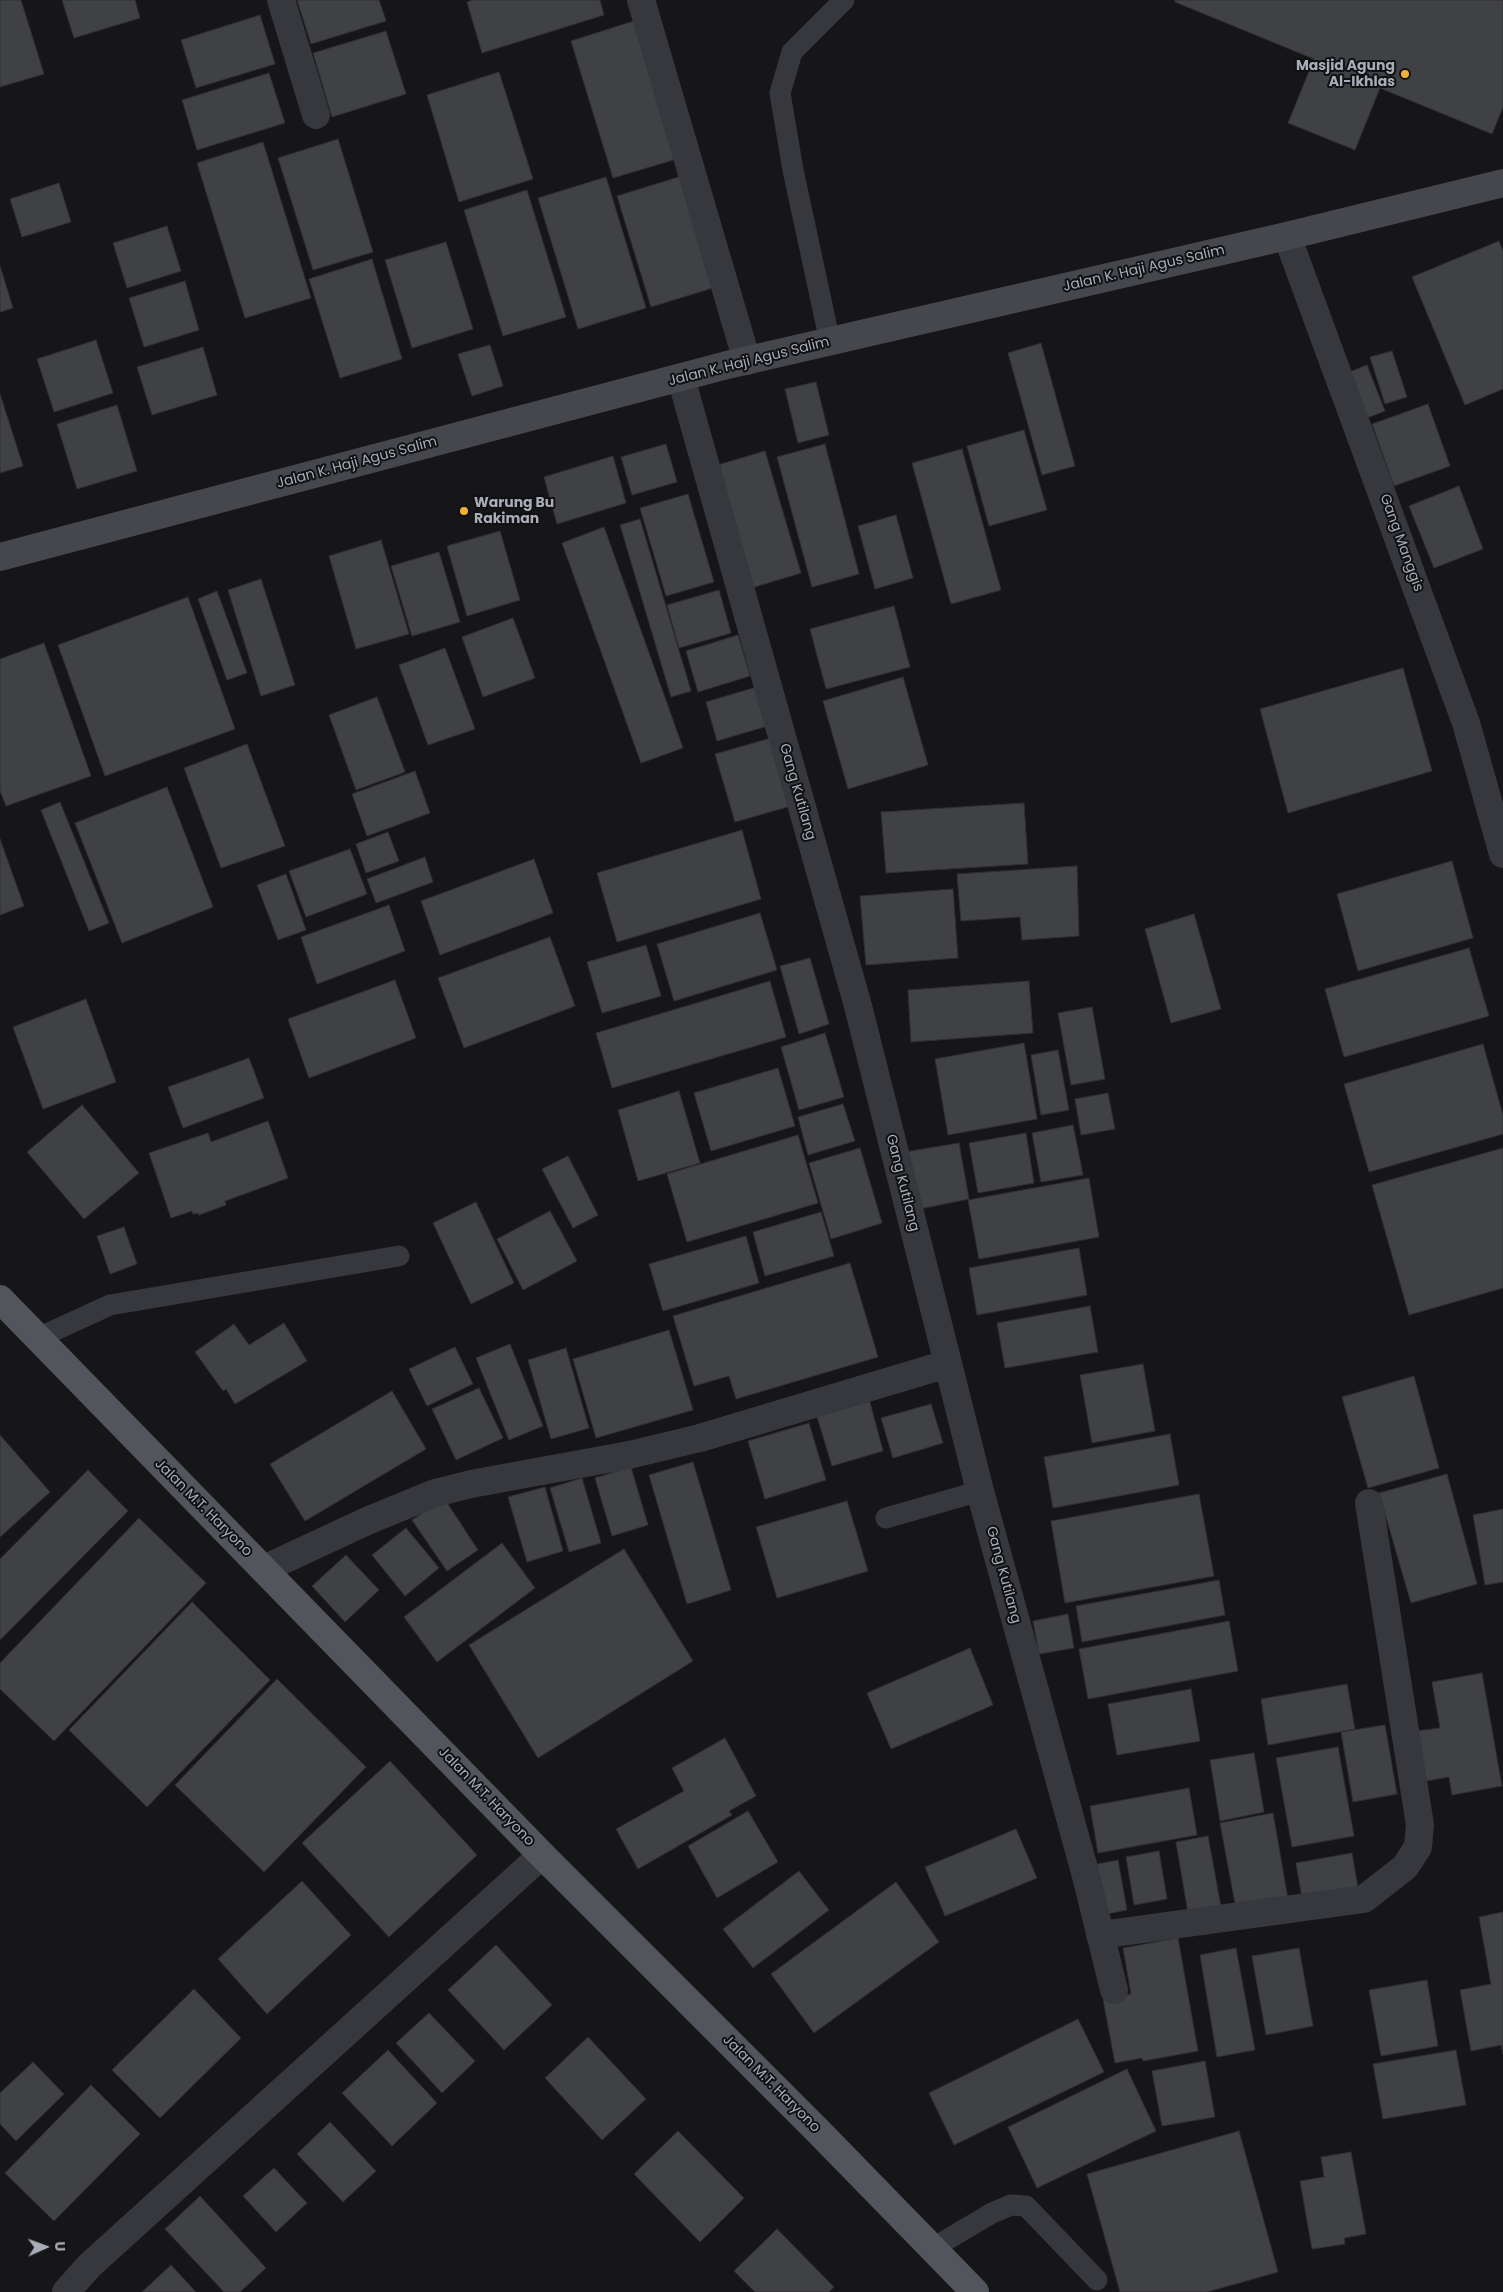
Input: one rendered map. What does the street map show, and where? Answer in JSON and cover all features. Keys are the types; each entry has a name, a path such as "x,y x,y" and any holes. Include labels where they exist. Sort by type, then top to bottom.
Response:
{"main road":[{"name":"Jalan M.T. Haryono","path":"0,1299 542,1855 975,2292"}],"street":[{"path":"281,0 316,115"},
{"path":"641,0 746,361"},
{"name":"Jalan K. Haji Agus Salim","path":"0,557 746,361 1287,236 1503,183"},
{"name":"Gang Manggis","path":"1287,236 1466,723 1503,854"},
{"name":"Gang Kutilang","path":"681,378 858,1006 980,1491 1114,1990"},
{"path":"264,1570 367,1521 435,1493 629,1455 700,1438 947,1364"},
{"path":"1100,1935 1364,1898 1406,1867 1418,1847 1420,1825 1369,1503"},
{"path":"66,2292 89,2266 542,1855"}],"lane":[{"path":"830,342 793,170 780,93 792,52 844,0"},
{"path":"38,1338 110,1305 399,1256"},
{"path":"886,1518 980,1491"},
{"path":"933,2248 992,2213 1011,2205 1026,2206 1097,2280"}],"building":[{"path":"0,0 21,0 44,74 0,87"},
{"path":"62,0 135,0 140,18 74,38"},
{"path":"297,0 379,0 386,21 311,44"},
{"path":"472,0 600,0 604,15 482,53 467,2"},
{"name":"Masjid Agung Al-Ikhlas","path":"1175,0 1503,0 1503,107 1492,134 1380,88 1355,150 1288,123 1314,59 1175,2"},
{"path":"260,15 275,64 196,88 181,40"},
{"path":"637,20 680,158 613,178 571,41"},
{"path":"386,31 406,94 332,117 313,53"},
{"path":"499,72 533,179 459,202 427,95"},
{"path":"269,73 285,123 197,150 182,100"},
{"path":"338,139 373,252 313,270 278,158"},
{"path":"263,142 311,298 245,318 197,163"},
{"path":"685,175 719,286 651,307 617,196"},
{"path":"606,177 646,308 578,329 538,198"},
{"path":"59,183 71,222 22,237 10,199"},
{"path":"527,190 566,317 503,336 464,210"},
{"path":"167,226 181,271 127,288 113,243"},
{"path":"1499,241 1503,251 1503,389 1465,405 1412,277"},
{"path":"446,242 473,329 412,348 385,260"},
{"path":"372,259 402,359 340,378 309,279"},
{"path":"0,266 13,308 0,312"},
{"path":"185,281 199,330 144,347 129,298"},
{"path":"96,340 113,393 54,412 37,359"},
{"path":"1041,343 1075,466 1042,475 1008,353"},
{"path":"490,345 503,386 472,396 458,354"},
{"path":"203,347 217,395 152,415 137,367"},
{"path":"1392,351 1407,397 1385,404 1370,357"},
{"path":"1367,365 1385,411 1364,419 1347,373"},
{"path":"816,382 829,435 798,443 785,389"},
{"path":"0,394 23,466 0,473"},
{"path":"1428,404 1450,466 1394,486 1372,424"},
{"path":"117,405 137,471 77,489 57,424"},
{"path":"1024,430 1047,510 989,526 967,446"},
{"path":"666,444 677,482 632,495 621,457"},
{"path":"825,444 859,574 812,587 777,457"},
{"path":"962,449 1001,590 951,604 912,463"},
{"path":"765,451 801,573 748,589 711,467"},
{"path":"613,456 626,503 557,524 544,477"},
{"path":"1459,486 1483,549 1434,568 1409,506"},
{"path":"688,494 714,582 666,596 640,508"},
{"path":"896,515 913,578 875,589 858,526"},
{"path":"640,519 691,691 671,697 620,525"},
{"path":"604,527 683,748 641,763 562,543"},
{"path":"500,531 520,600 467,616 447,546"},
{"path":"381,540 409,634 356,649 329,556"},
{"path":"439,552 460,622 412,636 391,566"},
{"path":"261,579 295,685 261,696 228,590"},
{"path":"719,590 731,633 679,648 667,605"},
{"path":"217,591 247,673 227,680 198,599"},
{"path":"188,597 235,729 105,776 58,645"},
{"path":"894,606 910,667 826,689 810,629"},
{"path":"513,618 535,678 483,697 462,637"},
{"path":"738,635 750,676 698,692 686,651"},
{"path":"44,643 91,776 6,806 0,791 0,659"},
{"path":"445,648 475,729 428,745 399,665"},
{"path":"1403,668 1432,771 1288,813 1260,709"},
{"path":"903,677 928,765 848,789 823,701"},
{"path":"760,686 771,725 717,741 706,702"},
{"path":"377,697 405,772 356,790 329,715"},
{"path":"771,738 791,806 735,822 715,754"},
{"path":"247,744 285,846 221,868 184,768"},
{"path":"415,771 430,813 367,836 352,794"},
{"path":"167,787 213,907 122,943 75,823"},
{"path":"60,802 109,923 89,931 41,810"},
{"path":"1024,803 1028,864 886,873 881,812"},
{"path":"742,830 761,899 617,942 597,873"},
{"path":"388,832 399,861 366,873 356,844"},
{"path":"0,839 24,906 0,915"},
{"path":"350,849 367,894 306,917 289,871"},
{"path":"425,857 433,882 376,903 367,879"},
{"path":"534,859 553,913 440,955 421,901"},
{"path":"1452,861 1473,938 1358,971 1337,894"},
{"path":"1077,866 1079,936 1022,940 1020,917 961,921 957,874"},
{"path":"286,874 306,930 278,940 257,885"},
{"path":"953,889 958,958 866,965 860,896"},
{"path":"389,905 405,951 317,984 301,937"},
{"path":"760,913 777,970 674,1001 657,944"},
{"path":"1194,914 1221,1009 1171,1023 1145,929"},
{"path":"550,937 575,1006 464,1048 438,978"},
{"path":"646,945 661,996 602,1013 587,962"},
{"path":"1469,948 1489,1016 1344,1057 1325,989"},
{"path":"810,958 829,1024 799,1034 780,966"},
{"path":"395,980 416,1038 309,1078 288,1019"},
{"path":"770,981 786,1037 612,1088 596,1033"},
{"path":"1029,981 1033,1033 911,1042 908,990"},
{"path":"86,999 116,1082 43,1109 13,1027"},
{"path":"1092,1007 1105,1079 1071,1085 1058,1013"},
{"path":"825,1033 844,1097 799,1110 781,1047"},
{"path":"1024,1043 1037,1119 948,1135 935,1059"},
{"path":"1483,1044 1503,1115 1503,1134 1369,1172 1344,1084"},
{"path":"1058,1050 1069,1110 1041,1115 1031,1055"},
{"path":"249,1058 264,1098 183,1128 168,1087"},
{"path":"778,1068 795,1126 711,1151 694,1093"},
{"path":"679,1091 700,1163 638,1181 618,1110"},
{"path":"1108,1093 1115,1129 1081,1135 1075,1099"},
{"path":"843,1104 855,1141 808,1155 798,1117"},
{"path":"82,1105 139,1173 84,1219 27,1152"},
{"path":"268,1121 288,1178 225,1201 226,1205 199,1215 198,1213 193,1214 192,1211 171,1218 149,1153 208,1133 211,1142"},
{"path":"1073,1125 1083,1175 1041,1182 1032,1133"},
{"path":"1026,1133 1034,1183 978,1193 969,1143"},
{"path":"798,1135 818,1203 687,1242 667,1174"},
{"path":"959,1143 969,1199 915,1210 905,1152"},
{"path":"860,1148 882,1223 831,1239 809,1163"},
{"path":"1503,1148 1503,1288 1409,1315 1372,1185"},
{"path":"568,1156 598,1215 573,1228 542,1169"},
{"path":"1089,1178 1099,1237 979,1259 968,1200"},
{"path":"476,1202 514,1283 471,1304 433,1223"},
{"path":"550,1211 577,1261 523,1290 497,1239"},
{"path":"821,1212 834,1256 765,1276 753,1232"},
{"path":"124,1227 137,1264 110,1274 97,1236"},
{"path":"746,1236 759,1283 663,1311 649,1264"},
{"path":"1079,1248 1087,1295 977,1315 969,1268"},
{"path":"850,1263 878,1357 736,1399 729,1376 694,1386 673,1316"},
{"path":"1090,1306 1098,1352 1005,1368 997,1323"},
{"path":"284,1323 307,1361 235,1404 226,1389 223,1391 195,1352 234,1324 249,1345"},
{"path":"669,1330 693,1410 596,1438 573,1359"},
{"path":"510,1344 543,1426 509,1440 476,1358"},
{"path":"455,1347 473,1384 427,1406 409,1369"},
{"path":"566,1348 589,1428 551,1439 528,1360"},
{"path":"1143,1364 1155,1431 1092,1443 1080,1375"},
{"path":"1414,1376 1439,1468 1368,1488 1342,1397"},
{"path":"479,1388 503,1438 456,1460 432,1409"},
{"path":"392,1391 426,1449 305,1521 270,1464"},
{"path":"868,1395 883,1451 832,1466 815,1410"},
{"path":"931,1404 943,1443 893,1458 881,1418"},
{"path":"809,1423 826,1480 765,1499 748,1441"},
{"path":"1170,1434 1179,1485 1053,1508 1044,1457"},
{"path":"0,1435 50,1492 0,1537"},
{"path":"693,1462 731,1590 687,1604 649,1475"},
{"path":"631,1467 648,1525 612,1536 595,1478"},
{"path":"88,1470 128,1511 0,1640 0,1559"},
{"path":"1447,1474 1477,1584 1411,1603 1379,1493"},
{"path":"582,1478 601,1543 569,1552 550,1488"},
{"path":"545,1487 563,1551 527,1562 508,1497"},
{"path":"1199,1494 1214,1576 1065,1603 1051,1521"},
{"path":"444,1498 478,1550 447,1571 412,1520"},
{"path":"847,1501 868,1571 777,1598 756,1527"},
{"path":"1503,1509 1503,1582 1485,1585 1473,1515"},
{"path":"139,1518 206,1583 54,1741 0,1689 0,1663"},
{"path":"406,1528 439,1568 405,1596 372,1555"},
{"path":"502,1543 535,1588 437,1662 404,1617"},
{"path":"624,1549 693,1661 538,1758 469,1645"},
{"path":"346,1555 379,1590 345,1622 312,1586"},
{"path":"1219,1580 1225,1615 1082,1642 1076,1606"},
{"path":"192,1602 270,1680 147,1807 69,1730"},
{"path":"1068,1614 1074,1648 1039,1654 1033,1621"},
{"path":"1229,1621 1238,1671 1088,1699 1079,1649"},
{"path":"970,1648 993,1705 891,1749 867,1693"},
{"path":"1482,1673 1502,1786 1452,1795 1449,1777 1426,1781 1417,1731 1440,1728 1432,1682"},
{"path":"277,1679 366,1767 264,1872 175,1785"},
{"path":"1347,1684 1355,1729 1268,1745 1261,1699"},
{"path":"1191,1689 1200,1741 1117,1755 1108,1704"},
{"path":"1385,1725 1397,1794 1353,1802 1341,1732"},
{"path":"725,1738 756,1796 729,1811 732,1815 638,1869 616,1829 684,1791 672,1768"},
{"path":"1338,1747 1354,1836 1292,1847 1276,1758"},
{"path":"1254,1753 1264,1812 1220,1821 1210,1760"},
{"path":"390,1761 477,1855 389,1937 302,1843"},
{"path":"1189,1788 1197,1835 1098,1853 1090,1806"},
{"path":"748,1811 778,1862 717,1898 688,1846"},
{"path":"1273,1813 1288,1899 1236,1909 1220,1823"},
{"path":"1016,1829 1037,1878 945,1916 925,1867"},
{"path":"1208,1836 1221,1907 1188,1913 1176,1842"},
{"path":"1159,1851 1167,1899 1134,1905 1126,1857"},
{"path":"1352,1853 1358,1888 1302,1898 1296,1863"},
{"path":"1118,1860 1127,1910 1102,1915 1093,1865"},
{"path":"799,1871 829,1910 753,1968 723,1929"},
{"path":"302,1881 351,1935 267,2014 218,1959"},
{"path":"896,1882 939,1942 814,2033 771,1974"},
{"path":"1503,1912 1503,2054 1501,2045 1471,2051 1460,1990 1491,1984 1479,1917"},
{"path":"1178,1938 1198,2051 1143,2061 1142,2058 1115,2063 1103,1999 1131,1994 1123,1948"},
{"path":"496,1945 552,2005 504,2050 448,1990"},
{"path":"1236,1948 1255,2050 1217,2057 1200,1955"},
{"path":"1299,1948 1313,2026 1266,2035 1252,1956"},
{"path":"1427,1980 1438,2046 1381,2056 1369,1990"},
{"path":"194,1989 241,2038 160,2118 112,2070"},
{"path":"429,2013 475,2061 442,2093 396,2043"},
{"path":"1078,2019 1104,2072 954,2145 929,2093"},
{"path":"588,2037 646,2099 602,2140 545,2078"},
{"path":"388,2050 437,2103 392,2146 342,2093"},
{"path":"1456,2050 1466,2105 1383,2119 1373,2064"},
{"path":"1205,2061 1215,2117 1162,2126 1152,2071"},
{"path":"33,2062 64,2094 16,2141 0,2124 0,2093"},
{"path":"1127,2069 1156,2131 1037,2188 1008,2127"},
{"path":"91,2085 140,2134 54,2221 5,2173"},
{"path":"330,2122 376,2171 343,2202 297,2154"},
{"path":"678,2131 744,2198 700,2242 634,2174"},
{"path":"1239,2131 1278,2272 1207,2292 1120,2292 1087,2174"},
{"path":"1351,2152 1366,2234 1344,2238 1345,2244 1312,2249 1300,2181 1324,2177 1321,2157"},
{"path":"274,2168 307,2203 276,2232 243,2196"},
{"path":"200,2196 266,2268 240,2292 224,2292 165,2229"},
{"path":"777,2229 834,2287 829,2292 755,2292 734,2271"},
{"path":"171,2265 196,2292 142,2292"}],"place":[{"name":"Masjid Agung Al-Ikhlas","path":"1405,74"},
{"name":"Warung Bu Rakiman","path":"464,511"}]}
